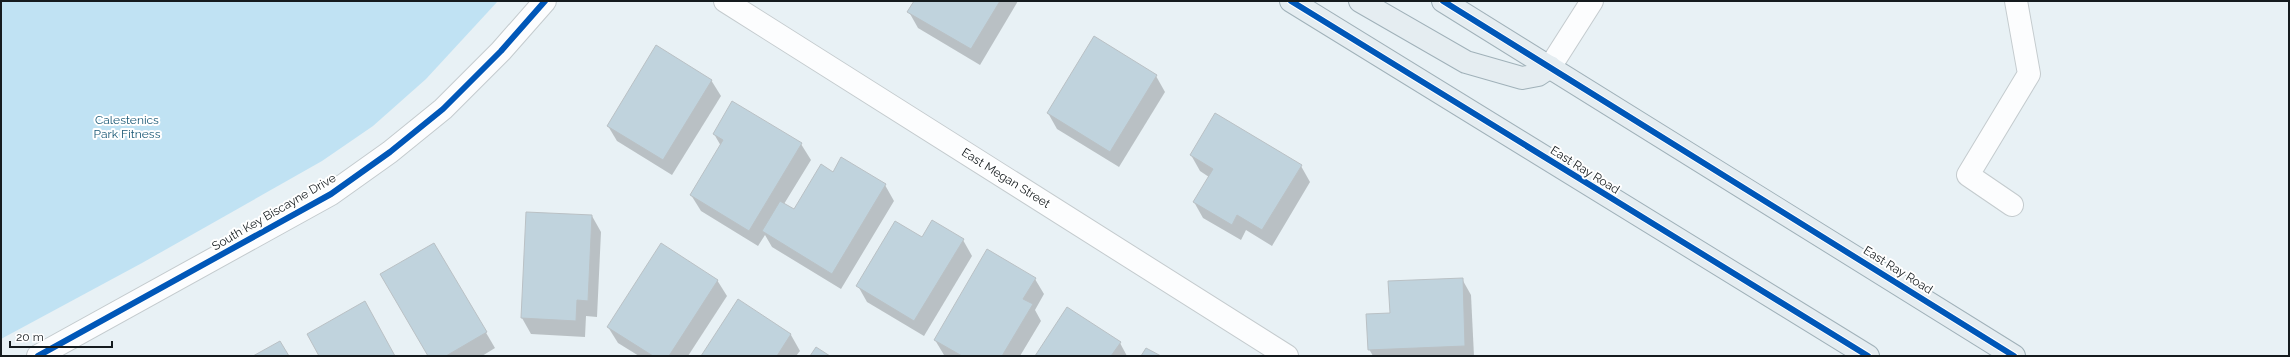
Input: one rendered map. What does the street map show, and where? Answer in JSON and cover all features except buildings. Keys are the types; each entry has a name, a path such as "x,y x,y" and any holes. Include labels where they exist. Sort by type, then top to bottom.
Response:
{"main road":[{"name":"East Ray Road","path":"1291,1 1868,356"},
{"path":"1360,1 1466,62 1522,78 1538,75 1550,67"},
{"name":"East Ray Road","path":"1443,1 2014,356"}],"street":[{"name":"South Key Biscayne Drive","path":"38,356 331,194 390,152 443,109 501,51 545,1"},
{"name":"East Megan Street","path":"725,1 1287,356"},
{"path":"1550,67 1592,1"},
{"path":"2012,205 1968,175 2029,74 2016,1"}],"green space":[{"name":"Calestenics Park Fitness","path":"1,1 498,1 426,79 373,126 322,161 142,263 1,339"}],"cycle path":[{"path":"38,356 331,194 390,152 443,109 501,51 545,1"},
{"path":"1291,1 1868,356"},
{"path":"1443,1 2014,356"}]}
